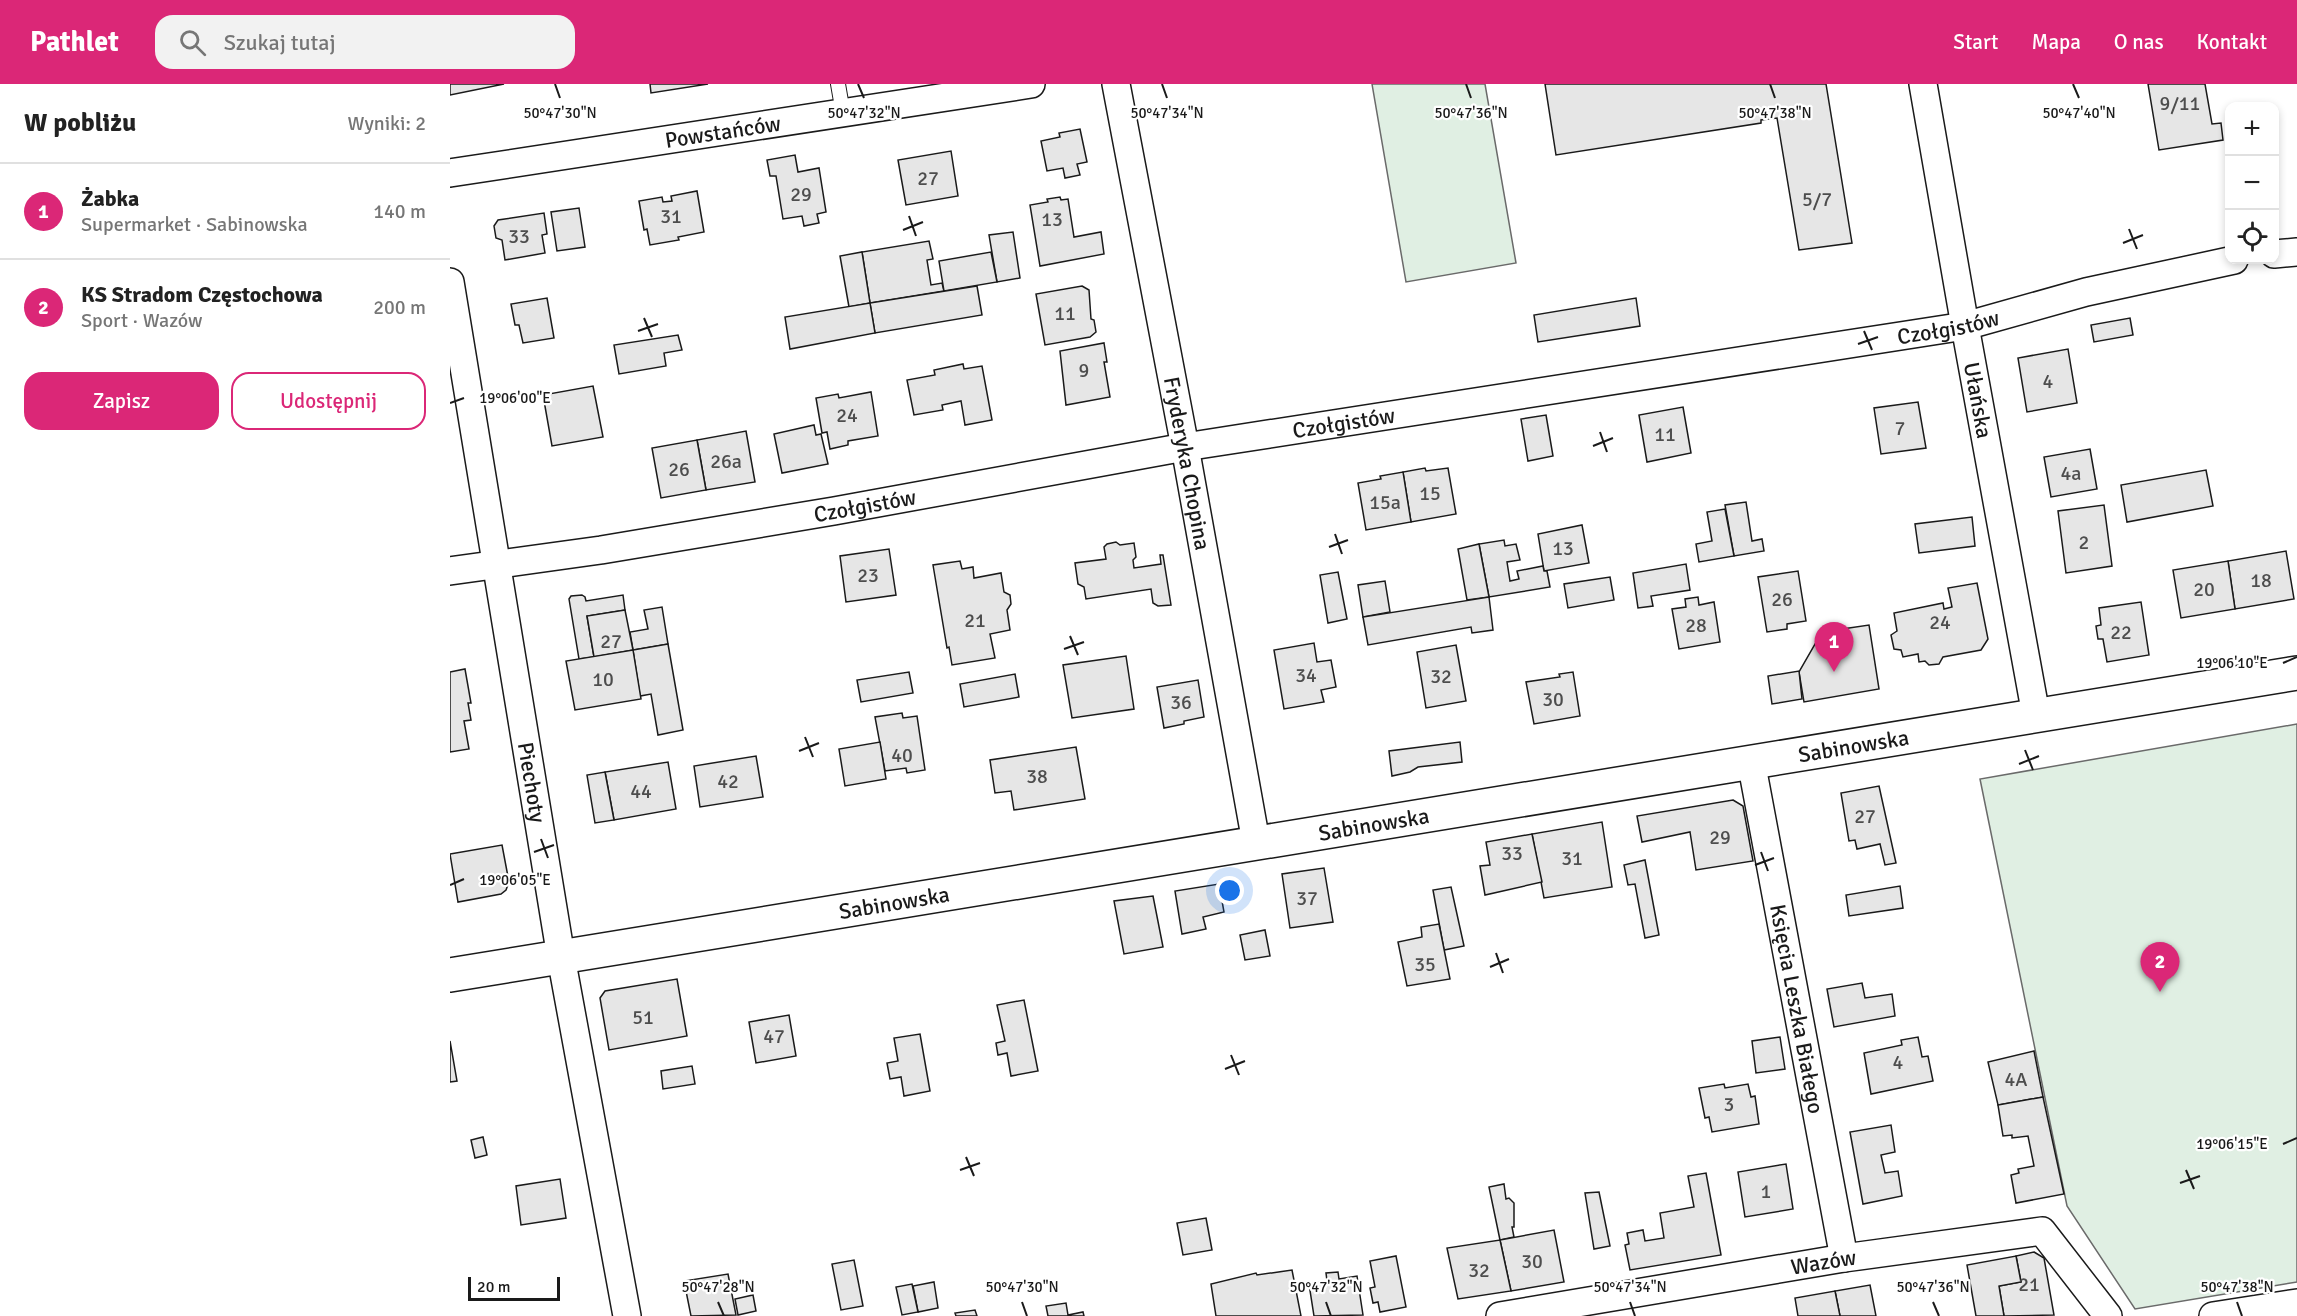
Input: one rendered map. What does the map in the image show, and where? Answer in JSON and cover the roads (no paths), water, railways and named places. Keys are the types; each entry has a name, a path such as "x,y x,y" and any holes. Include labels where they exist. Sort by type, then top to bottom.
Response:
{"street":[{"name":"Powstańców","path":"450,173 1031,84"},
{"name":"Fryderyka Chopina","path":"1116,84 1185,447 1256,842"},
{"name":"Ułańska","path":"1923,84 2036,715"},
{"path":"2279,254 2297,252"},
{"name":"Czołgistów","path":"450,571 497,566 834,511 1185,447 1965,326 2086,292 2225,262"},
{"name":"Piechoty","path":"450,282 561,957 627,1316"},
{"name":"Sabinowska","path":"450,975 2297,672"},
{"name":"Księcia Leszka Białego","path":"1751,761 1844,1258"},
{"name":"Wazów","path":"1500,1316 1844,1258 2042,1231 2108,1316"},
{"path":"2213,1316 2297,1303"}],"lane":[{"path":"838,84 843,113"}],"place":[{"name":"Żabka","path":"1834,672"},
{"name":"KS Stradom Częstochowa","path":"2160,992"}]}
